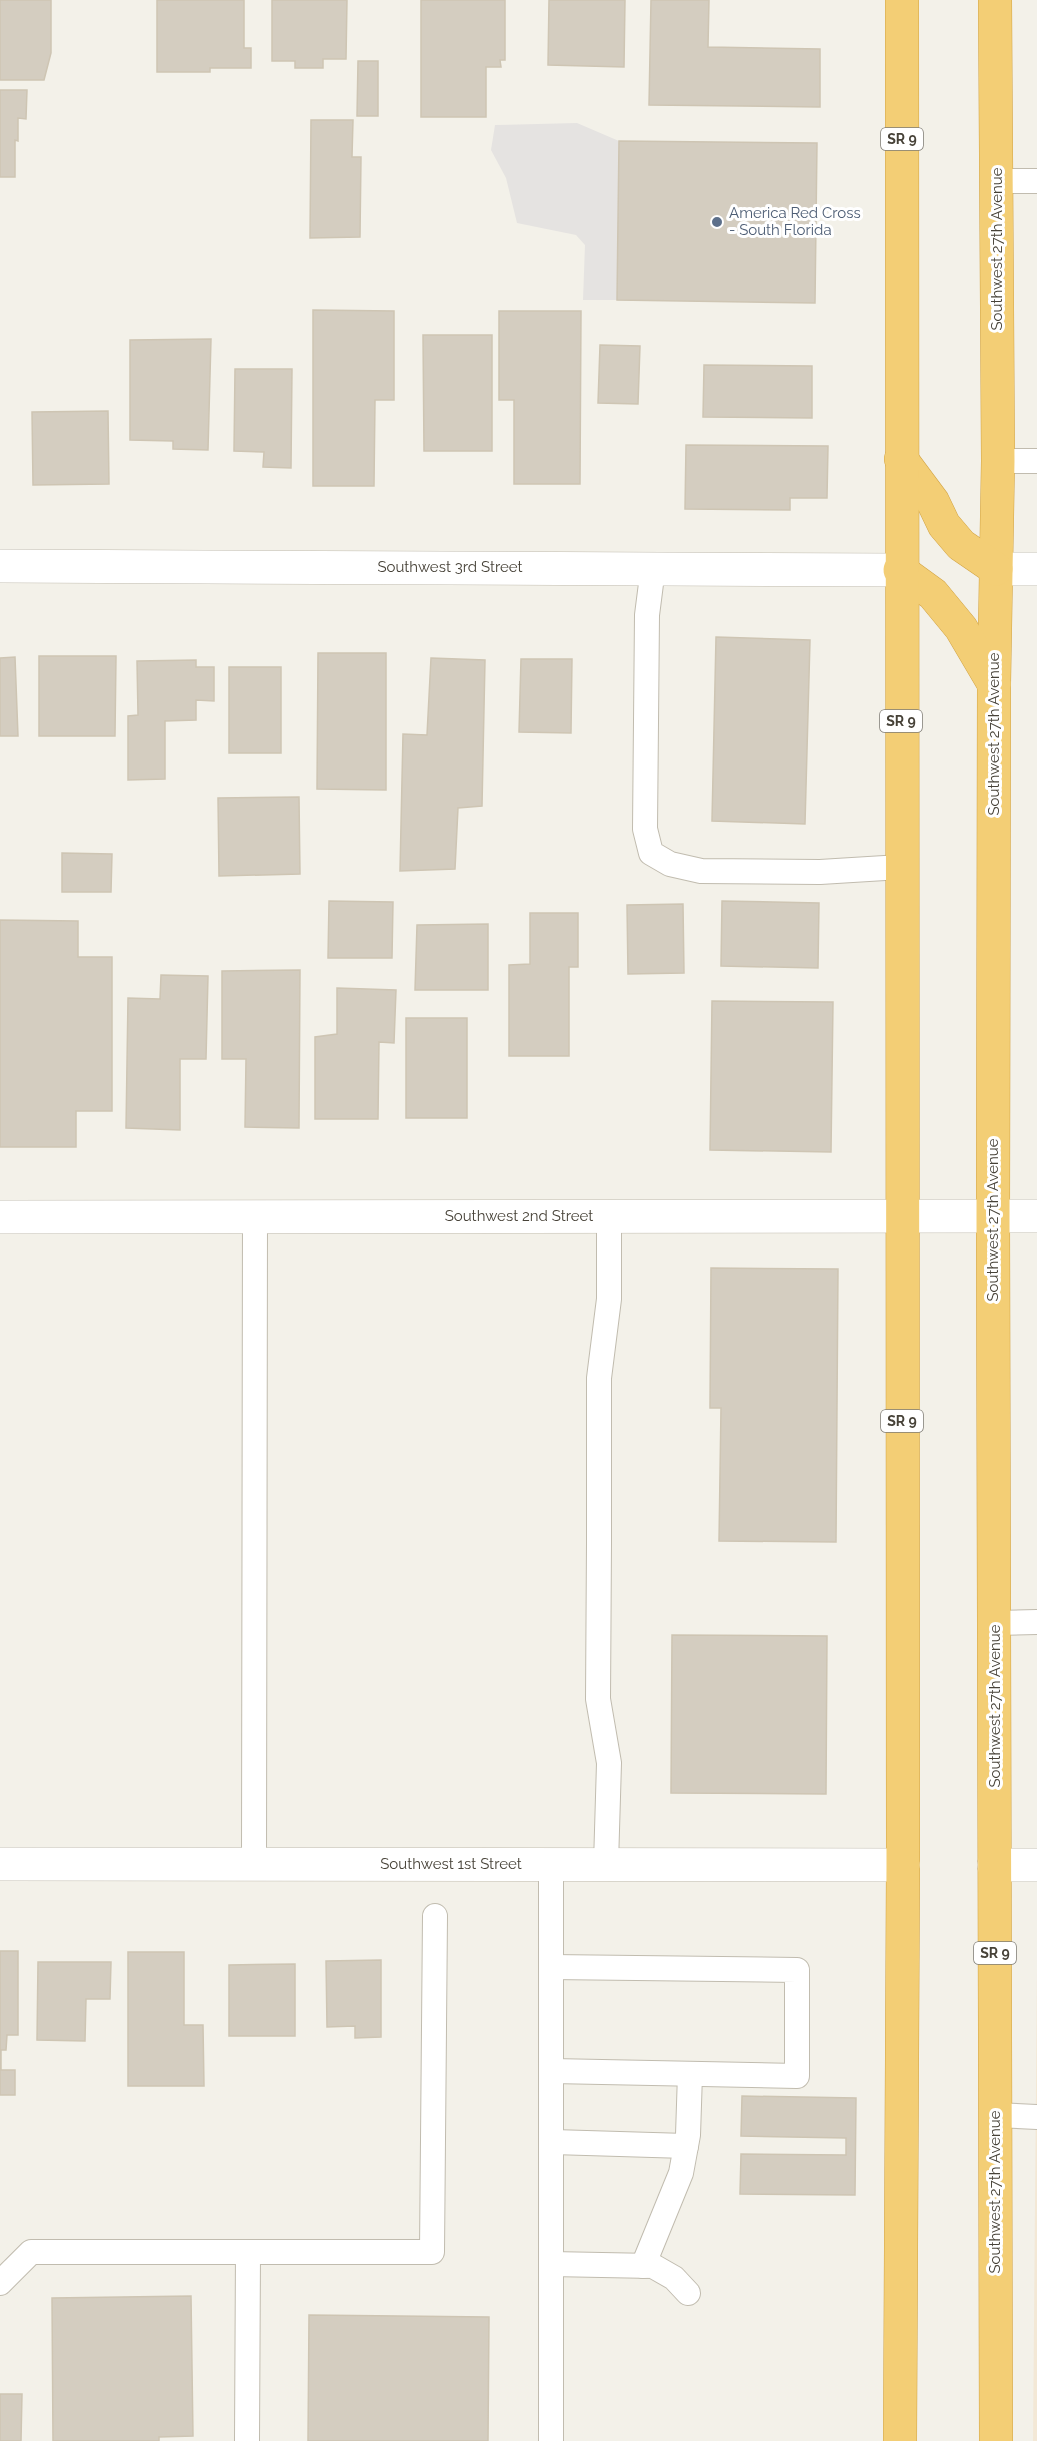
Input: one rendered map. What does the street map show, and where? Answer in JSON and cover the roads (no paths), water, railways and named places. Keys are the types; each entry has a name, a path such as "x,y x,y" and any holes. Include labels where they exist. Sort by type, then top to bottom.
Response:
{"highway":[{"name":"SR 9","path":"900,2441 903,1865 900,570 902,0"},
{"name":"Southwest 27th Avenue","path":"995,0 998,460 994,684 993,1216 996,2441"},
{"path":"901,459 933,502 944,525 961,545 996,569"},
{"path":"900,570 933,594 961,628 994,684"}],"street":[{"name":"Southwest 3rd Street","path":"0,566 900,570"},
{"path":"996,569 1037,569"},
{"name":"Southwest 2nd Street","path":"0,1217 1037,1216"},
{"name":"Southwest 1st Street","path":"0,1864 903,1865"},
{"path":"994,1865 1037,1865"}],"lane":[{"path":"996,182 1037,181"},
{"path":"998,460 1037,461"},
{"path":"653,568 647,615 645,829 651,853 670,864 701,871 820,872 901,867"},
{"path":"254,1864 255,1216"},
{"path":"606,1864 609,1763 598,1699 598,1543 599,1378 609,1299 609,1216"},
{"path":"995,1623 1037,1622"},
{"path":"551,1864 553,2142 551,2441"},
{"path":"0,2283 31,2252 432,2252 435,1916"},
{"path":"551,1967 797,1970 797,2076 552,2071"},
{"path":"644,2266 671,2200 686,2146 690,2074"},
{"path":"995,2115 1037,2117"},
{"path":"553,2142 686,2146"},
{"path":"247,2441 248,2252"},
{"path":"551,2264 653,2266 674,2278 688,2293"}],"place":[{"name":"America Red Cross - South Florida","path":"717,222"}]}
